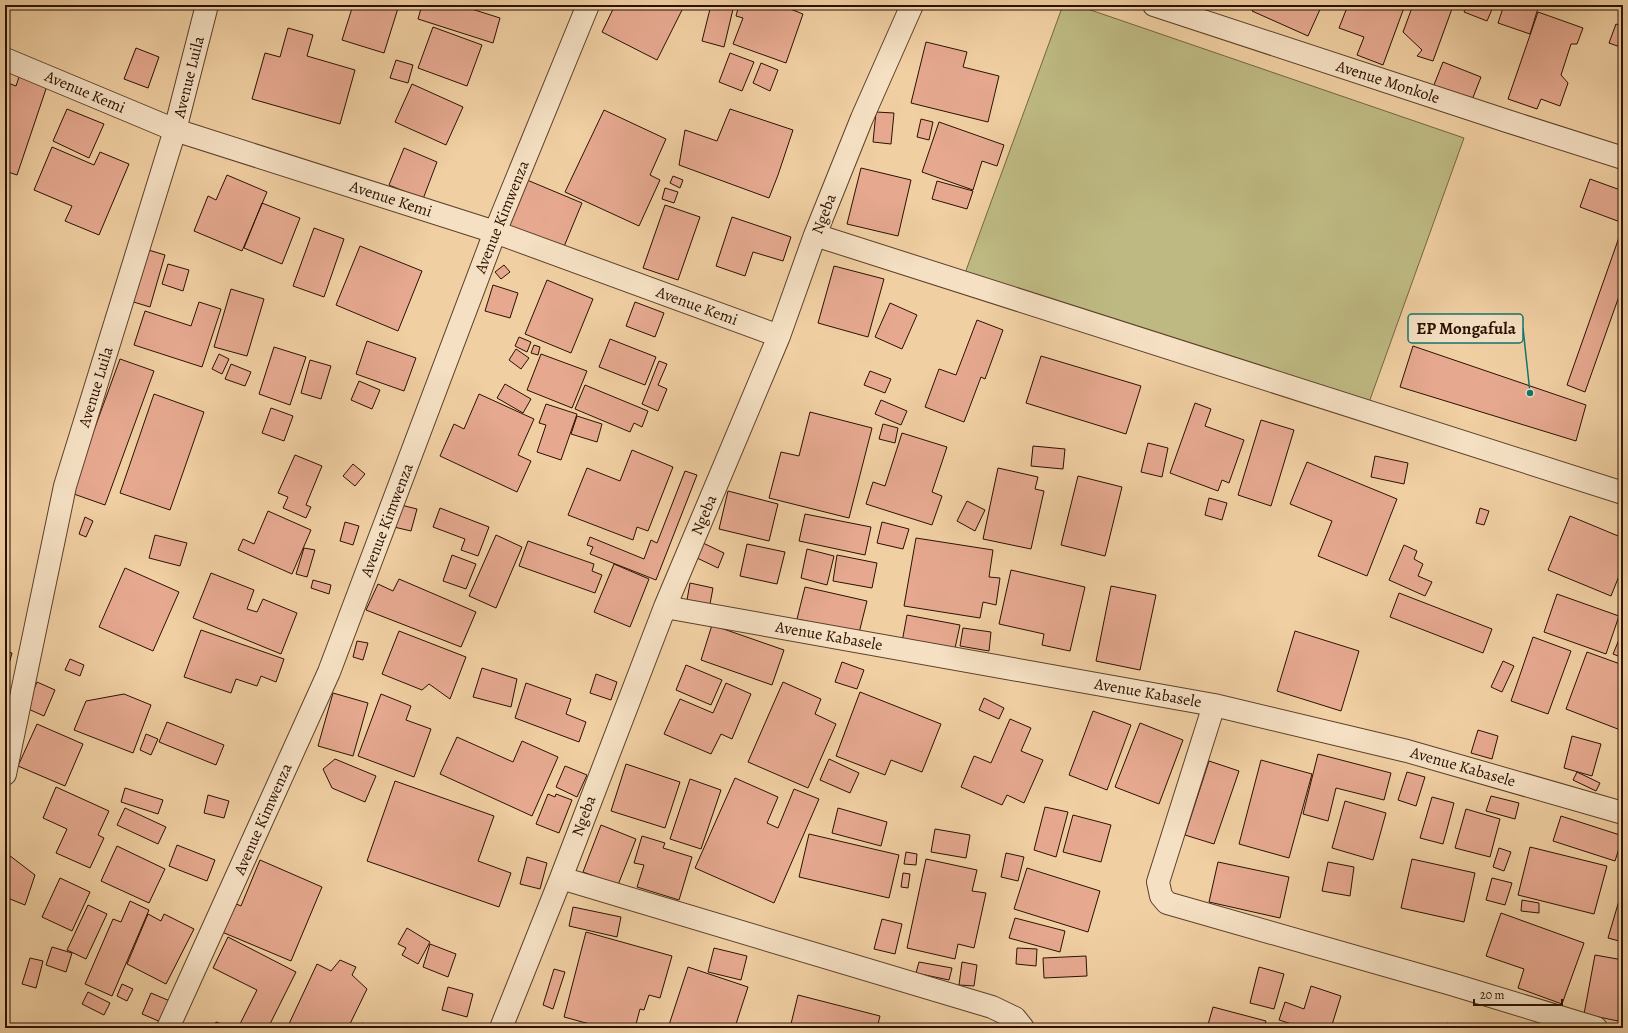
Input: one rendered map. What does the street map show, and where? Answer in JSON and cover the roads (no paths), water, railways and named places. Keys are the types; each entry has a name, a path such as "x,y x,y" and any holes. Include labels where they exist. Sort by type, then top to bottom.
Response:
{"street":[{"name":"Avenue Luila","path":"5,774 65,486 175,130 207,5"},
{"name":"Avenue Kimwenza","path":"168,1028 330,672 496,232 588,5"},
{"name":"Ngeba","path":"501,1028 561,878 665,607 779,336 815,235 862,118 912,5"},
{"name":"Avenue Monkole","path":"1154,5 1499,119 1623,158"},
{"name":"Avenue Kemi","path":"5,59 175,130 496,232 779,336"},
{"path":"815,235 1623,493"},
{"name":"Avenue Kabasele","path":"665,607 1214,705 1407,751 1623,813"},
{"path":"1214,705 1158,882 1161,896 1167,903 1451,984 1596,1028"},
{"path":"561,878 992,1007 1015,1018 1023,1028"}],"place":[{"name":"EP Mongafula","path":"1530,393"}]}
